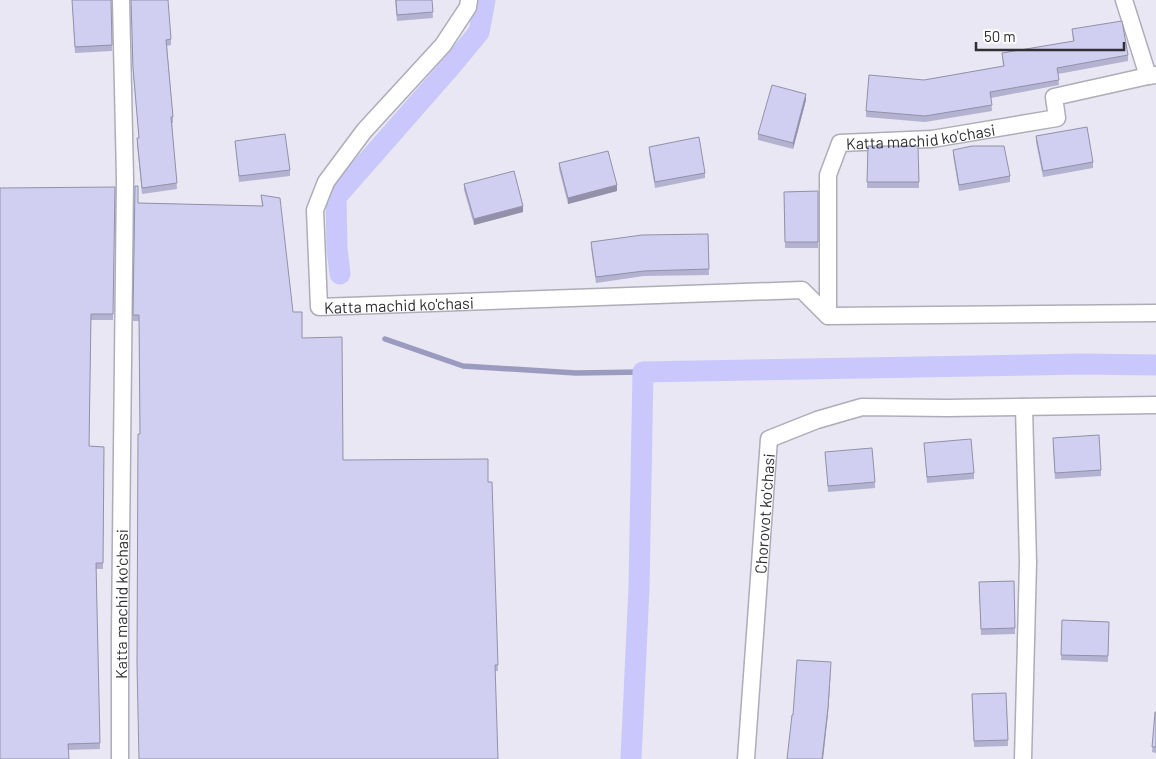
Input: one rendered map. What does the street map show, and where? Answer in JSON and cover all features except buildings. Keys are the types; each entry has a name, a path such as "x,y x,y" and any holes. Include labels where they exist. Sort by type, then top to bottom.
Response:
{"street":[{"name":"Katta machid ko'chasi","path":"120,759 124,188 121,0"},
{"name":"Katta machid ko'chasi","path":"469,0 468,7 443,45 364,131 326,182 315,210 319,308 802,290 828,316"},
{"name":"Katta machid ko'chasi","path":"828,316 828,175 840,143 932,139 1057,118 1054,97 1152,76 1124,0"},
{"path":"828,316 1156,313"},
{"name":"Chorovot ko'chasi","path":"746,759 769,439 816,420 862,407 947,408 1156,405"},
{"path":"1023,759 1028,562 1024,407"}],"waterway":[{"path":"340,274 337,249 336,197 479,32 485,0"},
{"path":"385,339 463,366 576,373 643,372"},
{"path":"631,759 639,588 643,372 1082,364 1156,365"}]}
